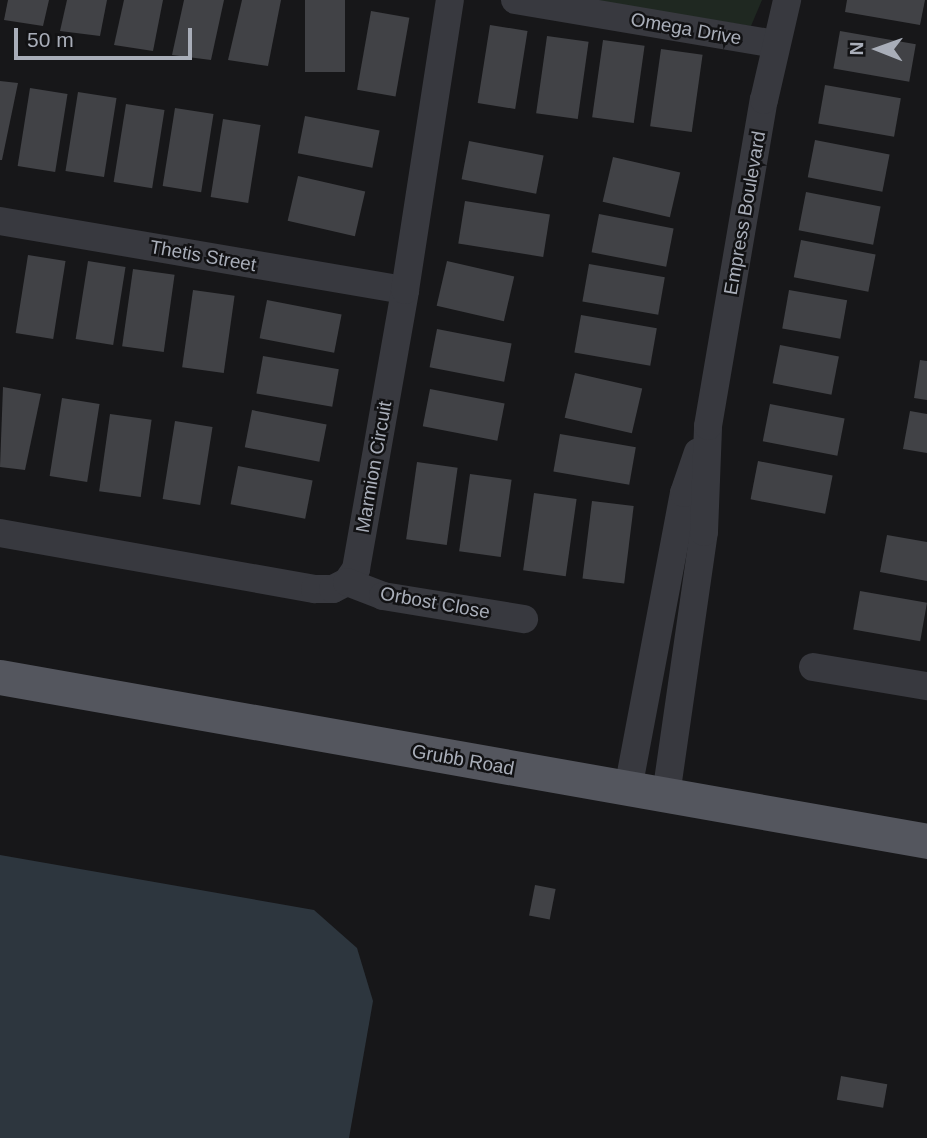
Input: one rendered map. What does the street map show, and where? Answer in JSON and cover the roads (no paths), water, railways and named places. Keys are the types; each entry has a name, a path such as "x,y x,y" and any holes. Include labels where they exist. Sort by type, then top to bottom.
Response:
{"main road":[{"name":"Grubb Road","path":"0,677 927,842"}],"street":[{"name":"Marmion Circuit","path":"347,582 356,569 405,290 450,0"},
{"name":"Omega Drive","path":"515,0 775,44"},
{"name":"Empress Boulevard","path":"666,795 704,532 708,426 775,44 787,0"},
{"name":"Thetis Street","path":"0,221 405,290"},
{"name":"Empress Boulevard","path":"628,789 684,493 708,426"},
{"path":"0,533 315,589 333,589 347,582"},
{"name":"Orbost Close","path":"347,582 383,596 524,619"},
{"path":"813,667 927,686"}]}
